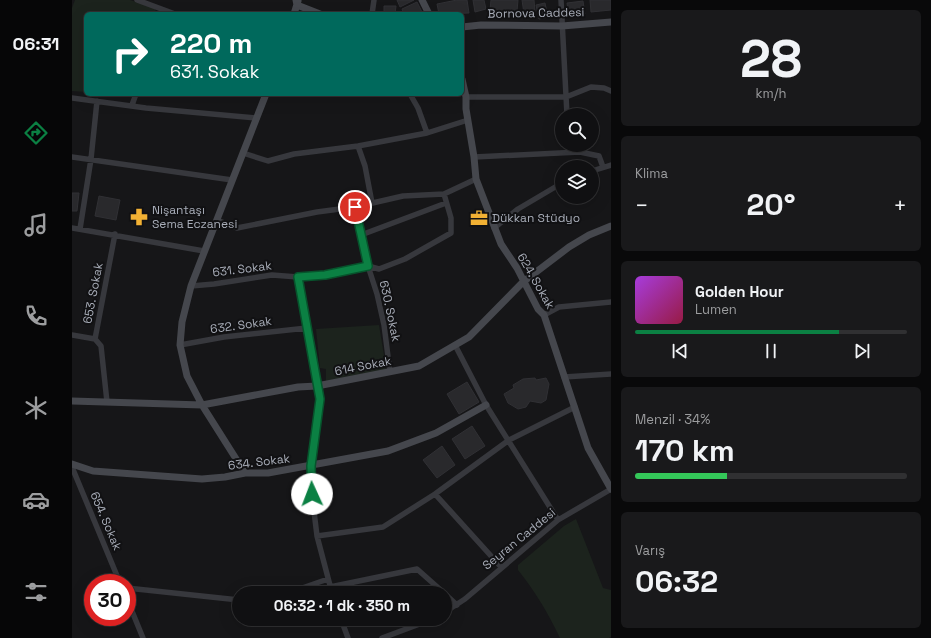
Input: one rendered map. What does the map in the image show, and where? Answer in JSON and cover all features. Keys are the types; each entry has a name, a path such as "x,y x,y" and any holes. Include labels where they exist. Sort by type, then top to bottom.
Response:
{"street":[{"path":"137,0 163,12"},
{"path":"372,12 374,0"},
{"path":"422,0 428,12"},
{"path":"561,0 566,108"},
{"path":"294,12 297,2 316,12"},
{"name":"Bornova Caddesi","path":"464,28 481,25 562,26 611,22"},
{"name":"624. Sokak","path":"464,88 476,179 494,228 538,309 544,315 588,448 611,489"},
{"path":"466,97 566,97 591,88 604,88 611,91"},
{"path":"132,105 135,96"},
{"path":"245,473 202,405 187,376 180,346 182,322 191,286 232,180 244,154 265,96"},
{"path":"411,96 418,108 427,133"},
{"path":"72,98 257,118"},
{"path":"80,229 91,158 96,100"},
{"path":"244,154 268,161 294,154 358,146 427,133 468,120"},
{"path":"358,146 365,166 372,203"},
{"path":"474,157 580,152 599,156 603,167"},
{"path":"72,157 91,158 232,180"},
{"path":"599,168 611,164"},
{"path":"217,220 237,228 317,212 355,207 403,196 444,194 476,179"},
{"path":"494,228 518,209 555,187"},
{"path":"361,235 446,204 444,194"},
{"name":"631. Sokak","path":"191,286 272,275 298,277 325,275 368,266 379,269 405,259 451,233 451,218 446,204"},
{"name":"630. Sokak","path":"355,207 368,266 377,294 384,325 390,372"},
{"name":"614 Sokak","path":"72,401 202,405 298,387 317,386 419,366 469,337 523,282 569,247 588,235 611,226"},
{"path":"72,228 115,234 204,251"},
{"name":"653. Sokak","path":"107,402 101,346 95,339 115,234"},
{"path":"298,277 320,399 311,466 317,536 330,586"},
{"path":"544,315 559,307 611,302"},
{"name":"632. Sokak","path":"180,346 224,337 307,328"},
{"path":"72,335 95,339"},
{"path":"455,345 486,405 558,520"},
{"path":"564,377 611,374"},
{"name":"634. Sokak","path":"72,466 93,471 202,479 245,473 268,473 388,451 436,432 486,405"},
{"path":"317,536 383,527 435,494 508,440 575,407"},
{"name":"654. Sokak","path":"72,466 116,574"},
{"name":"Seyran Caddesi","path":"452,608 558,520 611,489"},
{"path":"435,494 501,568"},
{"path":"348,586 418,569 436,586"},
{"path":"308,586 328,579"},
{"path":"136,589 232,599"},
{"path":"452,601 457,605"},
{"path":"136,621 143,638"},
{"path":"344,626 348,638"},
{"path":"384,638 415,626"}],"shaded area":[{"path":"75,0 130,0 155,8 156,12 84,12 84,92 72,91 72,8"},
{"path":"379,325 386,368 384,371 326,381 326,369 320,368 316,329"},
{"path":"576,519 603,588 611,590 611,637 609,638 560,638 541,602 518,570 518,565 564,526"}],"building":[{"path":"397,0 414,0 400,7"},
{"path":"457,0 467,0 469,13 439,12 437,4"},
{"path":"473,0 484,0 486,9 475,12"},
{"path":"491,0 518,0 517,11 490,10"},
{"path":"522,0 534,0 535,12 524,14"},
{"path":"590,0 611,0 611,10 591,12"},
{"path":"583,1 585,14 569,17 567,3"},
{"path":"417,2 422,12 403,12 402,9"},
{"path":"545,3 548,17 539,19 536,5"},
{"path":"384,6 396,6 395,12 384,12"},
{"path":"72,193 79,193 77,211 72,211"},
{"path":"99,196 120,200 116,220 95,216"},
{"path":"535,378 536,380 546,378 549,384 546,400 541,403 530,401 526,407 518,409 508,403 504,394 514,388 513,385 523,379"},
{"path":"467,382 479,402 459,414 447,394"},
{"path":"472,426 485,446 465,459 452,439"},
{"path":"442,446 455,465 437,478 423,460"}],"place":[{"name":"Nişantaşı Sema Eczanesi","path":"139,217"},
{"name":"Dükkan Stüdyo","path":"479,218"}],"route":[{"path":"312,494 311,466 320,399 298,277 325,275 368,266 355,207"}]}
